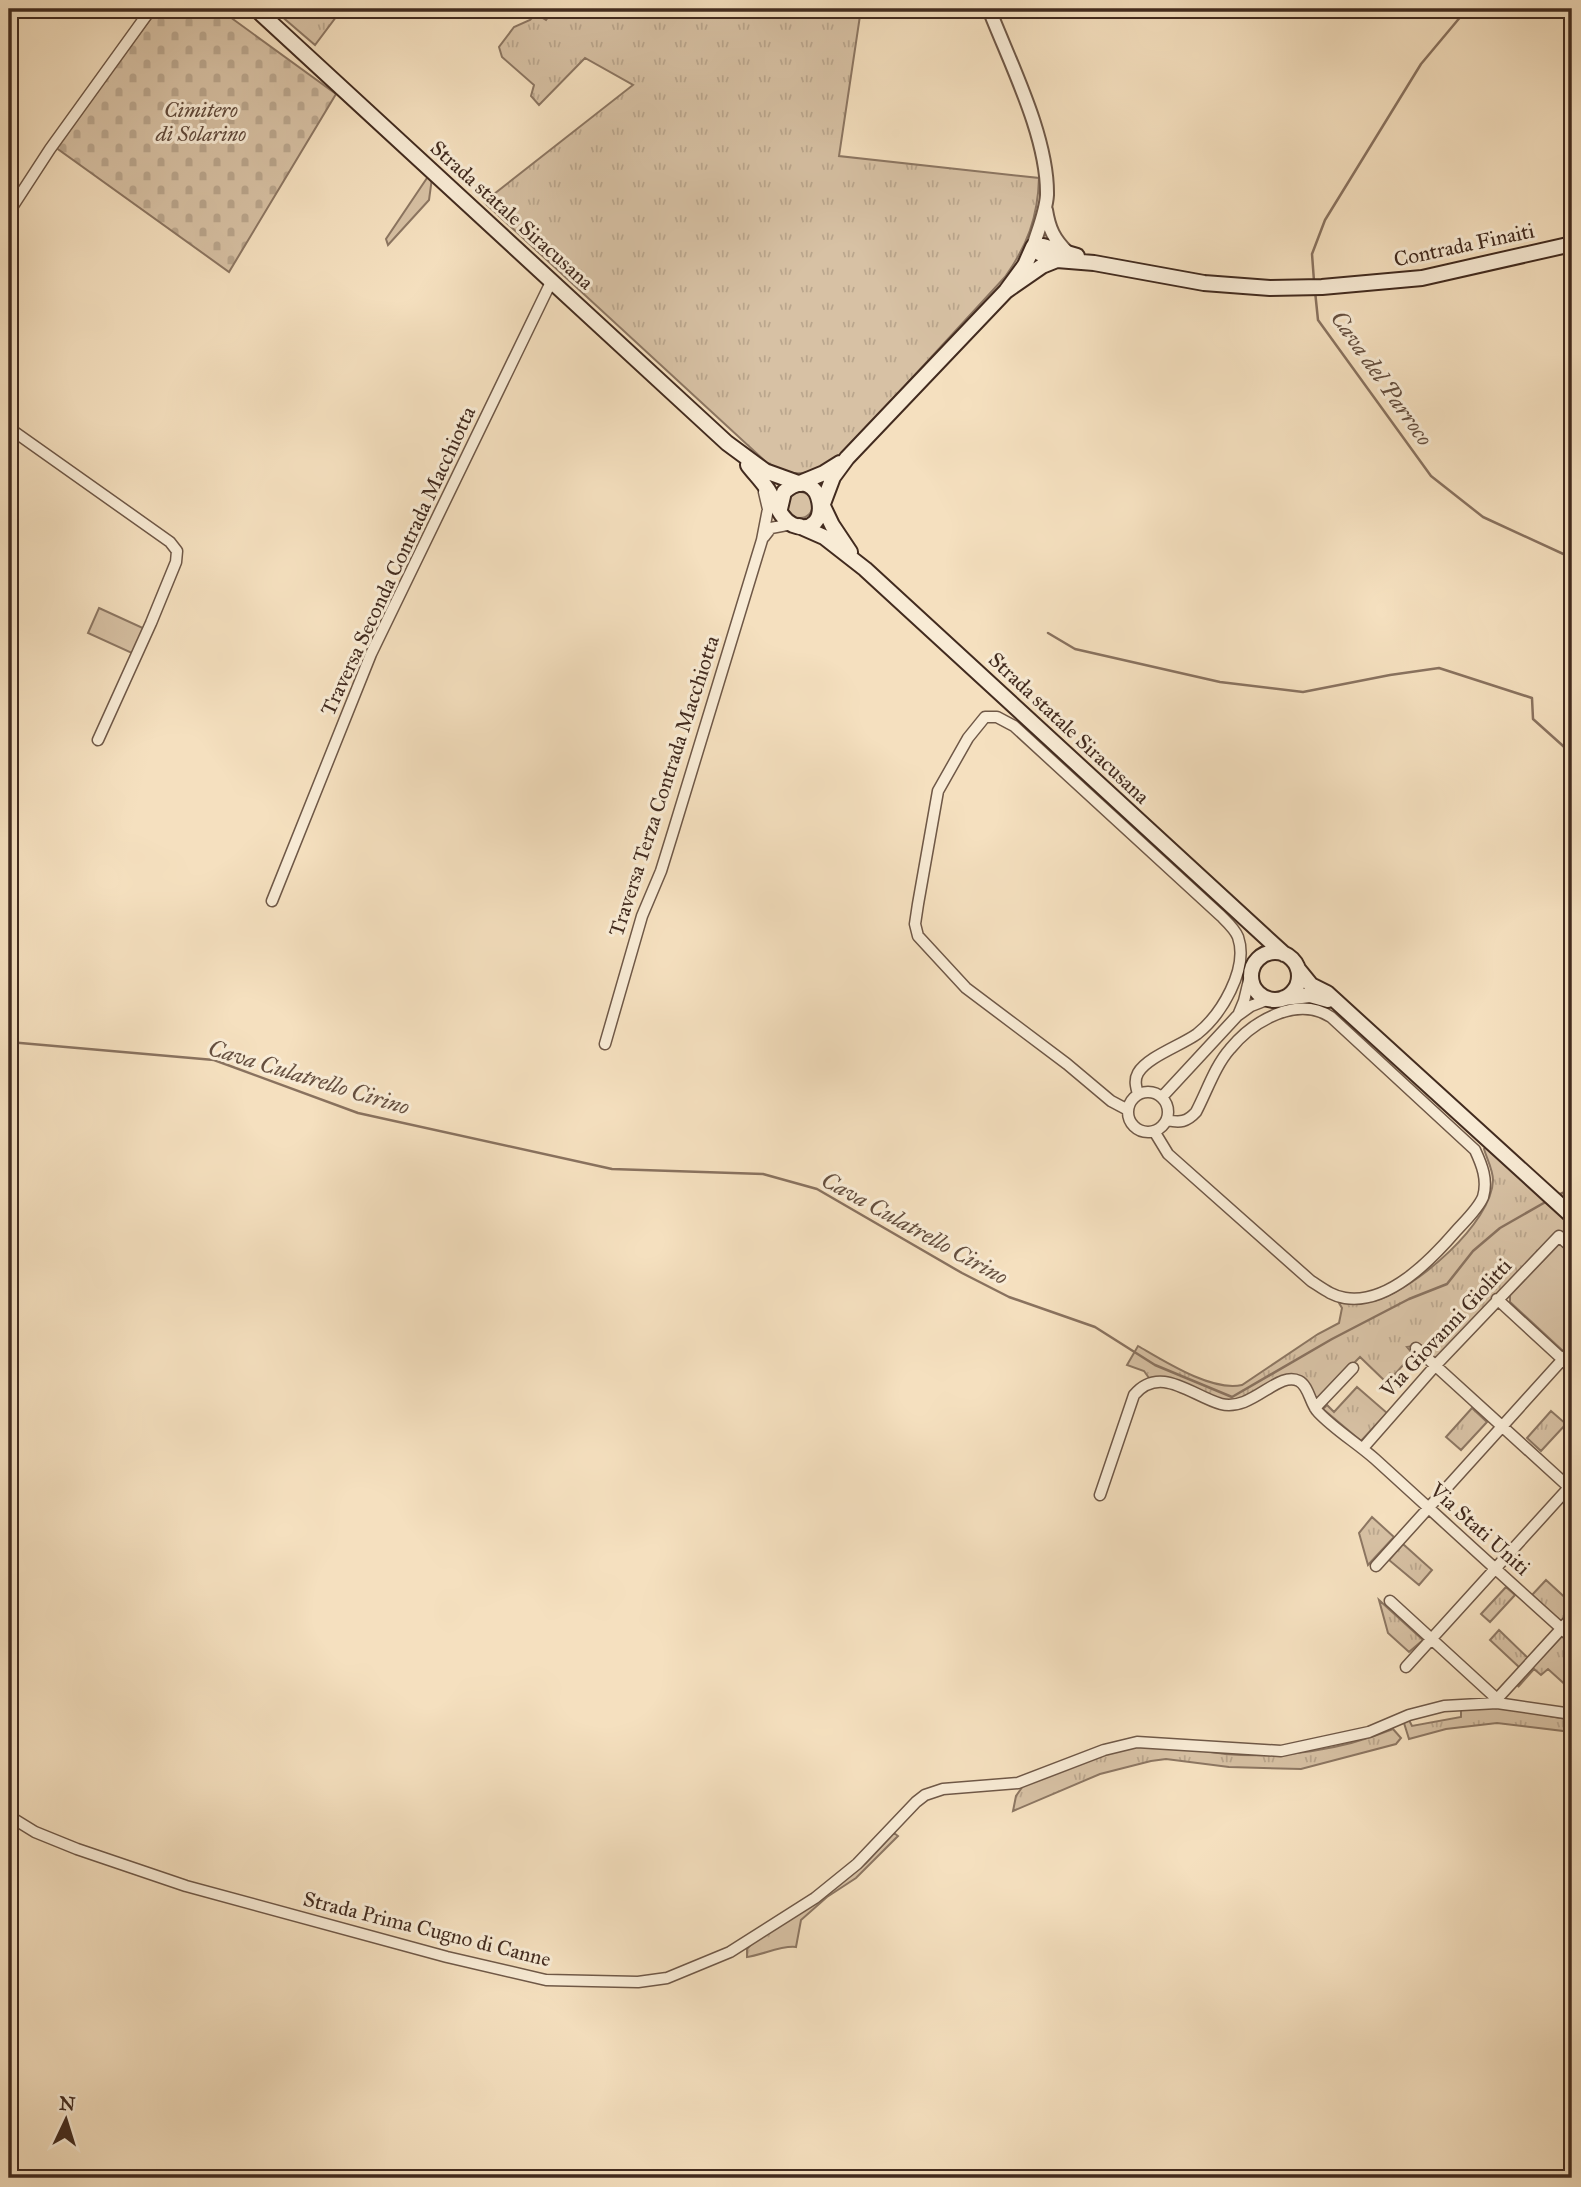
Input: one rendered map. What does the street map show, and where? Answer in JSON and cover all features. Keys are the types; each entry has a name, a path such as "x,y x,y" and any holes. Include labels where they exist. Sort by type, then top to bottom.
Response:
{"main road":[{"name":"Strada statale Siracusana","path":"256,9 738,453"},
{"name":"Contrada Finaiti","path":"1062,256 1204,282 1270,288 1322,287 1396,282 1447,274 1572,244"},
{"path":"795,525 814,522 833,477 847,458 1006,291 1025,265 1033,247 1043,246 1062,256"},
{"path":"1006,291 1042,266 1062,256"},
{"path":"738,453 757,476 785,520 824,537 865,569"},
{"path":"738,453 765,471 814,489 842,542 865,569"},
{"path":"776,504 798,485 847,458"},
{"name":"Strada statale Siracusana","path":"865,569 1284,954"},
{"path":"1245,918 1256,941 1251,979 1257,992 1276,998 1310,995 1338,1005"},
{"path":"1253,967 1268,953 1290,957 1311,985 1327,993 1572,1216"},
{"path":"1276,998 1294,989 1299,976 1298,969"}],"street":[{"path":"9,212 50,149 152,9"},
{"path":"989,9 1040,139 1045,163 1048,225 1062,256"},
{"path":"1033,247 1046,205"},
{"name":"Traversa Seconda Contrada Macchiotta","path":"272,901 371,654 552,280"},
{"path":"9,428 170,542 177,551 176,562 151,623 98,740"},
{"name":"Traversa Terza Contrada Macchiotta","path":"605,1044 642,916 661,871 762,540 776,504"},
{"path":"762,540 772,528 795,525"},
{"path":"1128,1110 1111,1101 1067,1064 974,995 918,936 916,914 938,791 968,738 985,717 997,717 1014,726 1221,916 1237,936 1240,947 1238,966 1232,989 1225,1002 1198,1033 1140,1070 1135,1083 1138,1094"},
{"path":"1237,1016 1253,967"},
{"path":"1162,1097 1237,1016 1251,1006 1276,998"},
{"path":"1154,1131 1168,1154 1311,1281 1330,1294 1346,1298 1361,1298 1382,1292 1420,1270 1482,1198 1485,1175 1475,1150 1331,1017 1308,1007 1271,1017 1255,1027 1222,1059 1196,1112 1182,1122 1167,1120"},
{"path":"1150,1091 1162,1097 1169,1112 1167,1120 1154,1131 1135,1128 1128,1117 1129,1104 1138,1094 1150,1091"},
{"name":"Via Giovanni Giolitti","path":"1363,1448 1497,1299 1559,1236 1572,1248"},
{"path":"1497,1299 1572,1368"},
{"path":"1406,1667 1571,1487 1416,1348"},
{"path":"1376,1566 1572,1349"},
{"path":"1315,1408 1353,1368"},
{"name":"Via Stati Uniti","path":"1100,1495 1134,1395 1145,1385 1163,1381 1172,1383 1215,1402 1234,1405 1250,1400 1282,1380 1297,1380 1306,1388 1315,1408 1363,1448 1572,1639"},
{"path":"1390,1601 1497,1701 1572,1617"},
{"name":"Strada Prima Cugno di Canne","path":"9,1816 35,1832 77,1849 186,1886 447,1957 546,1980 638,1982 667,1978 730,1952 815,1898 872,1851 916,1802 935,1791 1018,1783 1104,1750 1137,1742 1281,1751 1369,1732 1426,1709 1444,1706 1497,1701 1572,1714"}],"green space":[{"name":"Cimitero di Solarino","path":"158,9 219,9 336,94 229,272 55,147"},
{"path":"273,9 342,9 315,45"},
{"path":"562,9 861,9 839,156 1039,178 1030,230 1005,277 843,453 823,466 797,473 787,472 766,462 485,203 633,85 585,58 539,105 531,96 534,85 502,57 499,47 514,27 530,20 536,14 546,20 553,11 558,13"},
{"path":"429,175 432,178 429,200 388,245 386,239"},
{"path":"800,492 809,496 813,505 809,514 800,518 791,514 787,505 791,496"},
{"path":"99,608 145,629 134,654 88,633"},
{"path":"1487,1146 1572,1224 1572,1243 1558,1231 1436,1360 1421,1345 1407,1347 1413,1354 1387,1383 1360,1357 1315,1402 1303,1378 1252,1398 1225,1401 1214,1399 1172,1380 1149,1378 1144,1371 1127,1365 1138,1346 1203,1380 1230,1386 1242,1385 1339,1323 1342,1308 1339,1303 1373,1301 1393,1293 1431,1268 1449,1252 1480,1215 1489,1197 1493,1180 1484,1149"},
{"path":"1560,1243 1572,1254 1572,1341 1563,1351 1510,1302 1510,1295"},
{"path":"1357,1387 1387,1413 1361,1441 1323,1409 1327,1405 1334,1412"},
{"path":"1472,1408 1487,1422 1461,1450 1446,1437"},
{"path":"1551,1411 1566,1424 1541,1451 1527,1438"},
{"path":"1372,1517 1394,1537 1368,1565 1359,1533"},
{"path":"1403,1544 1432,1570 1419,1585 1389,1560"},
{"path":"1546,1580 1572,1604 1572,1609 1561,1622 1532,1595"},
{"path":"1506,1587 1515,1595 1490,1622 1481,1614"},
{"path":"1379,1600 1423,1640 1409,1652 1388,1633"},
{"path":"1499,1630 1528,1658 1520,1668 1490,1640"},
{"path":"1562,1636 1572,1646 1572,1685 1569,1688 1548,1669 1541,1675 1534,1669 1518,1687 1520,1681"},
{"path":"1492,1707 1572,1720 1572,1732 1497,1723 1446,1729 1409,1739 1404,1723 1409,1720 1412,1726 1461,1717 1461,1709"},
{"path":"1393,1729 1401,1738 1396,1744 1301,1769 1229,1767 1166,1759 1151,1761 1100,1774 1013,1811 1016,1796 1023,1786 1125,1748 1160,1746 1225,1754 1289,1754 1353,1742"},
{"path":"894,1833 898,1836 856,1878 827,1897 801,1920 796,1947 785,1947 747,1957 747,1949 754,1941 822,1898 866,1863"}],"waterway":[{"name":"Cava del Parroco","path":"1314,281 1312,254 1325,220 1421,64 1467,9"},
{"name":"Cava del Parroco","path":"1315,291 1318,320 1431,476 1483,517 1572,558"},
{"path":"1048,633 1075,649 1220,682 1303,692 1439,668 1532,698 1533,719 1572,754"},
{"name":"Cava Culatrello Cirino","path":"9,1042 214,1060 358,1113 612,1169 763,1174 817,1189 962,1273 1009,1297 1095,1327 1155,1365 1232,1397 1332,1339 1409,1299 1447,1284 1473,1251 1500,1228 1549,1200"},
{"name":"Cava Culatrello Cirino","path":"1558,1195 1572,1189"}]}
